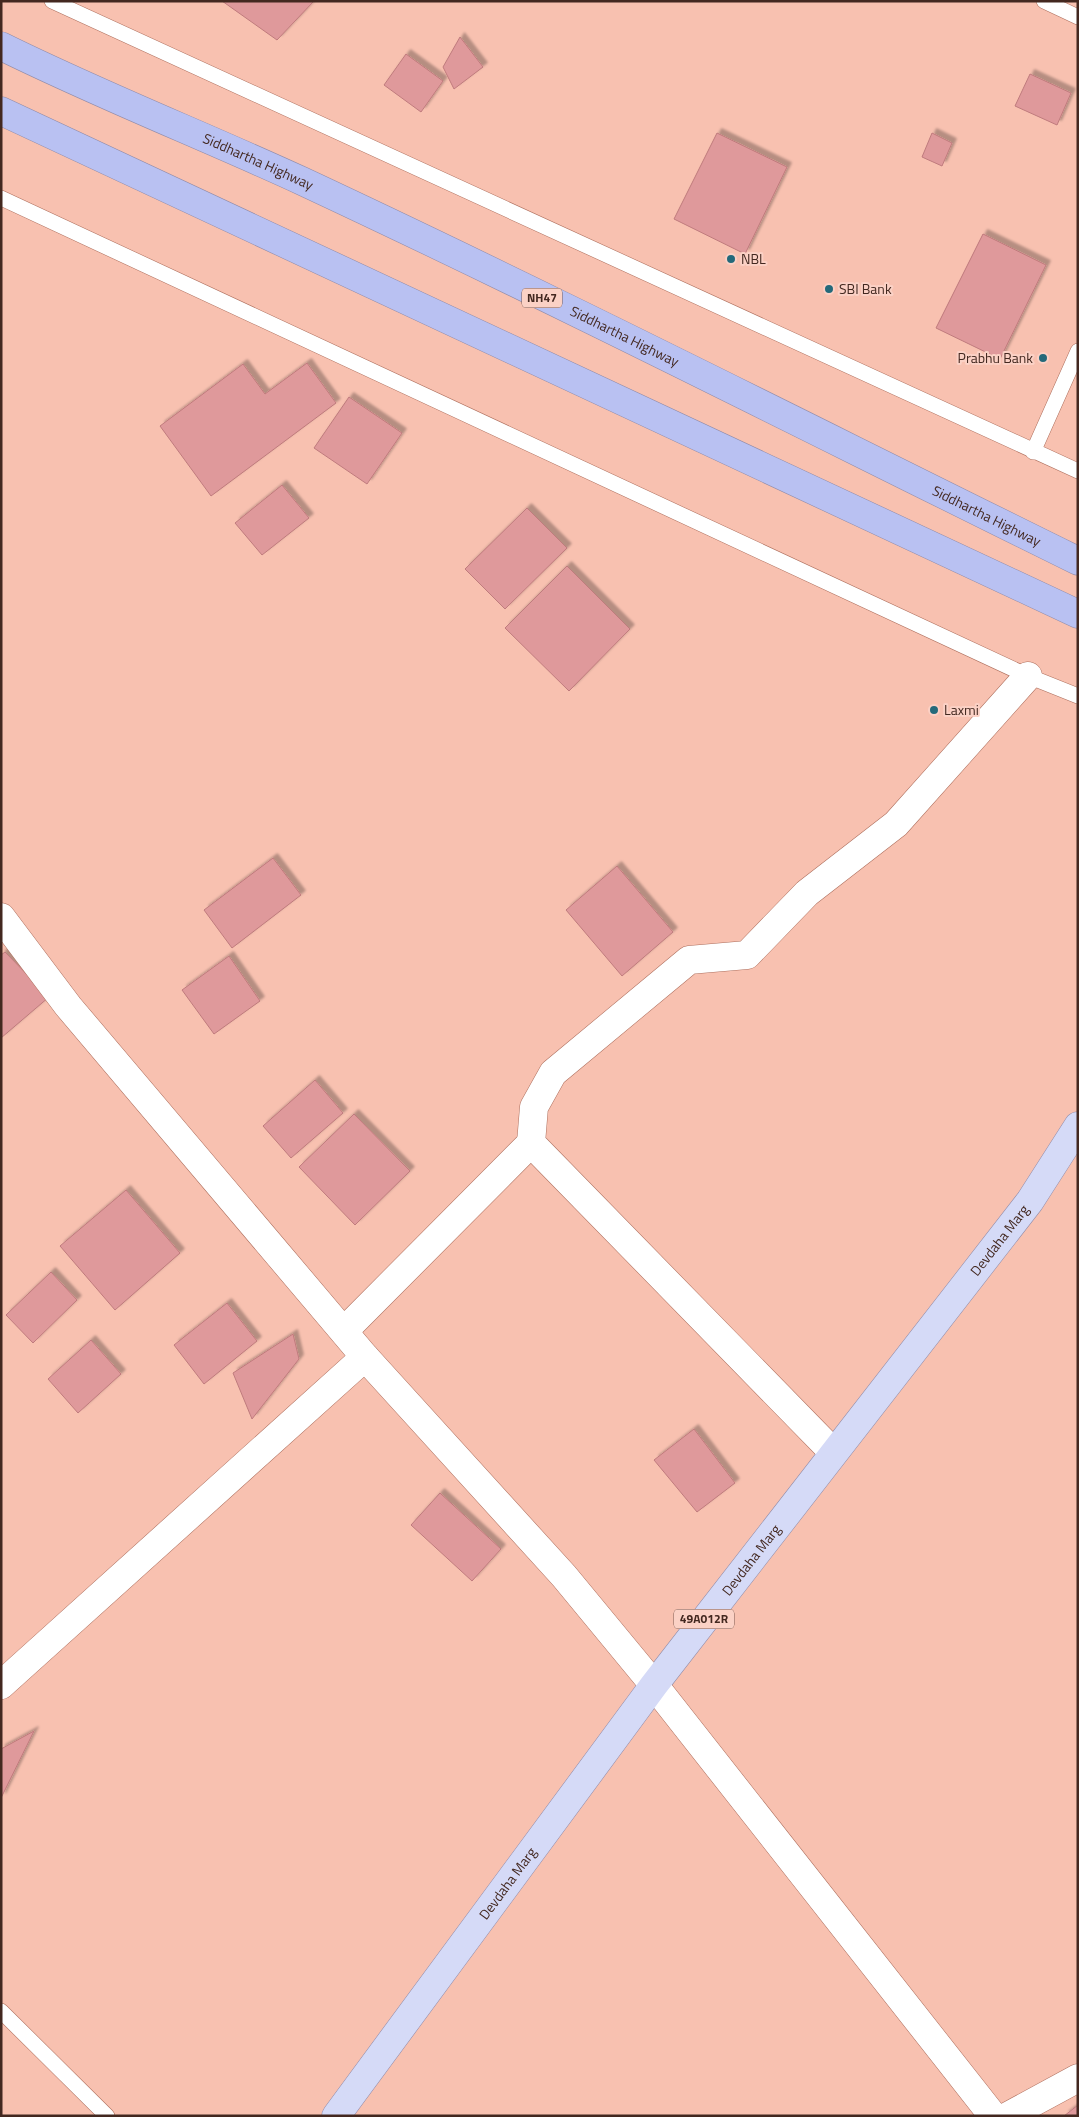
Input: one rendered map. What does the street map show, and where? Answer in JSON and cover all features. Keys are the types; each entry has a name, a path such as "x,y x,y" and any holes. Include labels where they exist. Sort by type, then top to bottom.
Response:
{"highway":[{"name":"Siddhartha Highway","path":"1,46 78,84 300,180 1078,561"},
{"path":"1,111 1078,614"}],"main road":[{"name":"Devdaha Marg","path":"336,2116 654,1685 833,1452 1030,1201 1078,1126"}],"street":[{"path":"345,1330 531,1143 534,1107 553,1073 689,960 747,954 807,893 896,824 1028,676"},
{"path":"1,917 68,1006 345,1330 365,1357 564,1576 654,1685 993,2116"},
{"path":"531,1143 833,1452"},
{"path":"1,1685 365,1357"},
{"path":"1008,2116 1078,2078"}],"lane":[{"path":"52,1 1078,471"},
{"path":"1044,1 1078,18"},
{"path":"1,198 1028,676 1078,696"},
{"path":"1033,452 1078,351"},
{"path":"1,2011 107,2116"}],"building":[{"path":"222,1 314,1 277,40"},
{"path":"460,37 483,67 454,89 443,67"},
{"path":"406,54 443,81 421,112 384,85"},
{"path":"1030,74 1071,93 1057,125 1015,106"},
{"path":"717,133 787,167 745,254 674,219"},
{"path":"932,133 952,143 942,166 922,157"},
{"path":"983,234 1046,265 1000,359 936,328"},
{"path":"307,363 336,403 211,496 160,426 243,364 265,394"},
{"path":"349,397 402,433 367,484 314,448"},
{"path":"282,485 309,518 262,555 235,523"},
{"path":"527,508 567,548 505,609 465,569"},
{"path":"567,566 630,629 569,691 505,628"},
{"path":"273,858 301,895 232,948 204,910"},
{"path":"617,866 673,932 622,976 566,910"},
{"path":"5,952 49,997 1,1038 1,955"},
{"path":"229,956 260,1001 214,1034 182,990"},
{"path":"315,1080 343,1113 291,1158 263,1126"},
{"path":"354,1114 410,1171 355,1225 299,1167"},
{"path":"126,1190 180,1253 115,1310 60,1246"},
{"path":"51,1272 77,1300 33,1343 6,1315"},
{"path":"227,1303 257,1341 204,1384 174,1345"},
{"path":"293,1334 299,1359 252,1419 233,1373"},
{"path":"91,1340 121,1374 78,1413 48,1379"},
{"path":"694,1429 735,1483 697,1512 654,1460"},
{"path":"440,1493 501,1549 472,1581 411,1525"},
{"path":"34,1731 1,1798 1,1749"},
{"path":"1078,2105 1078,2116 1064,2116"}],"place":[{"name":"NBL","path":"731,259"},
{"name":"SBI Bank","path":"829,289"},
{"name":"Prabhu Bank","path":"1043,358"},
{"name":"Laxmi","path":"934,710"}]}
